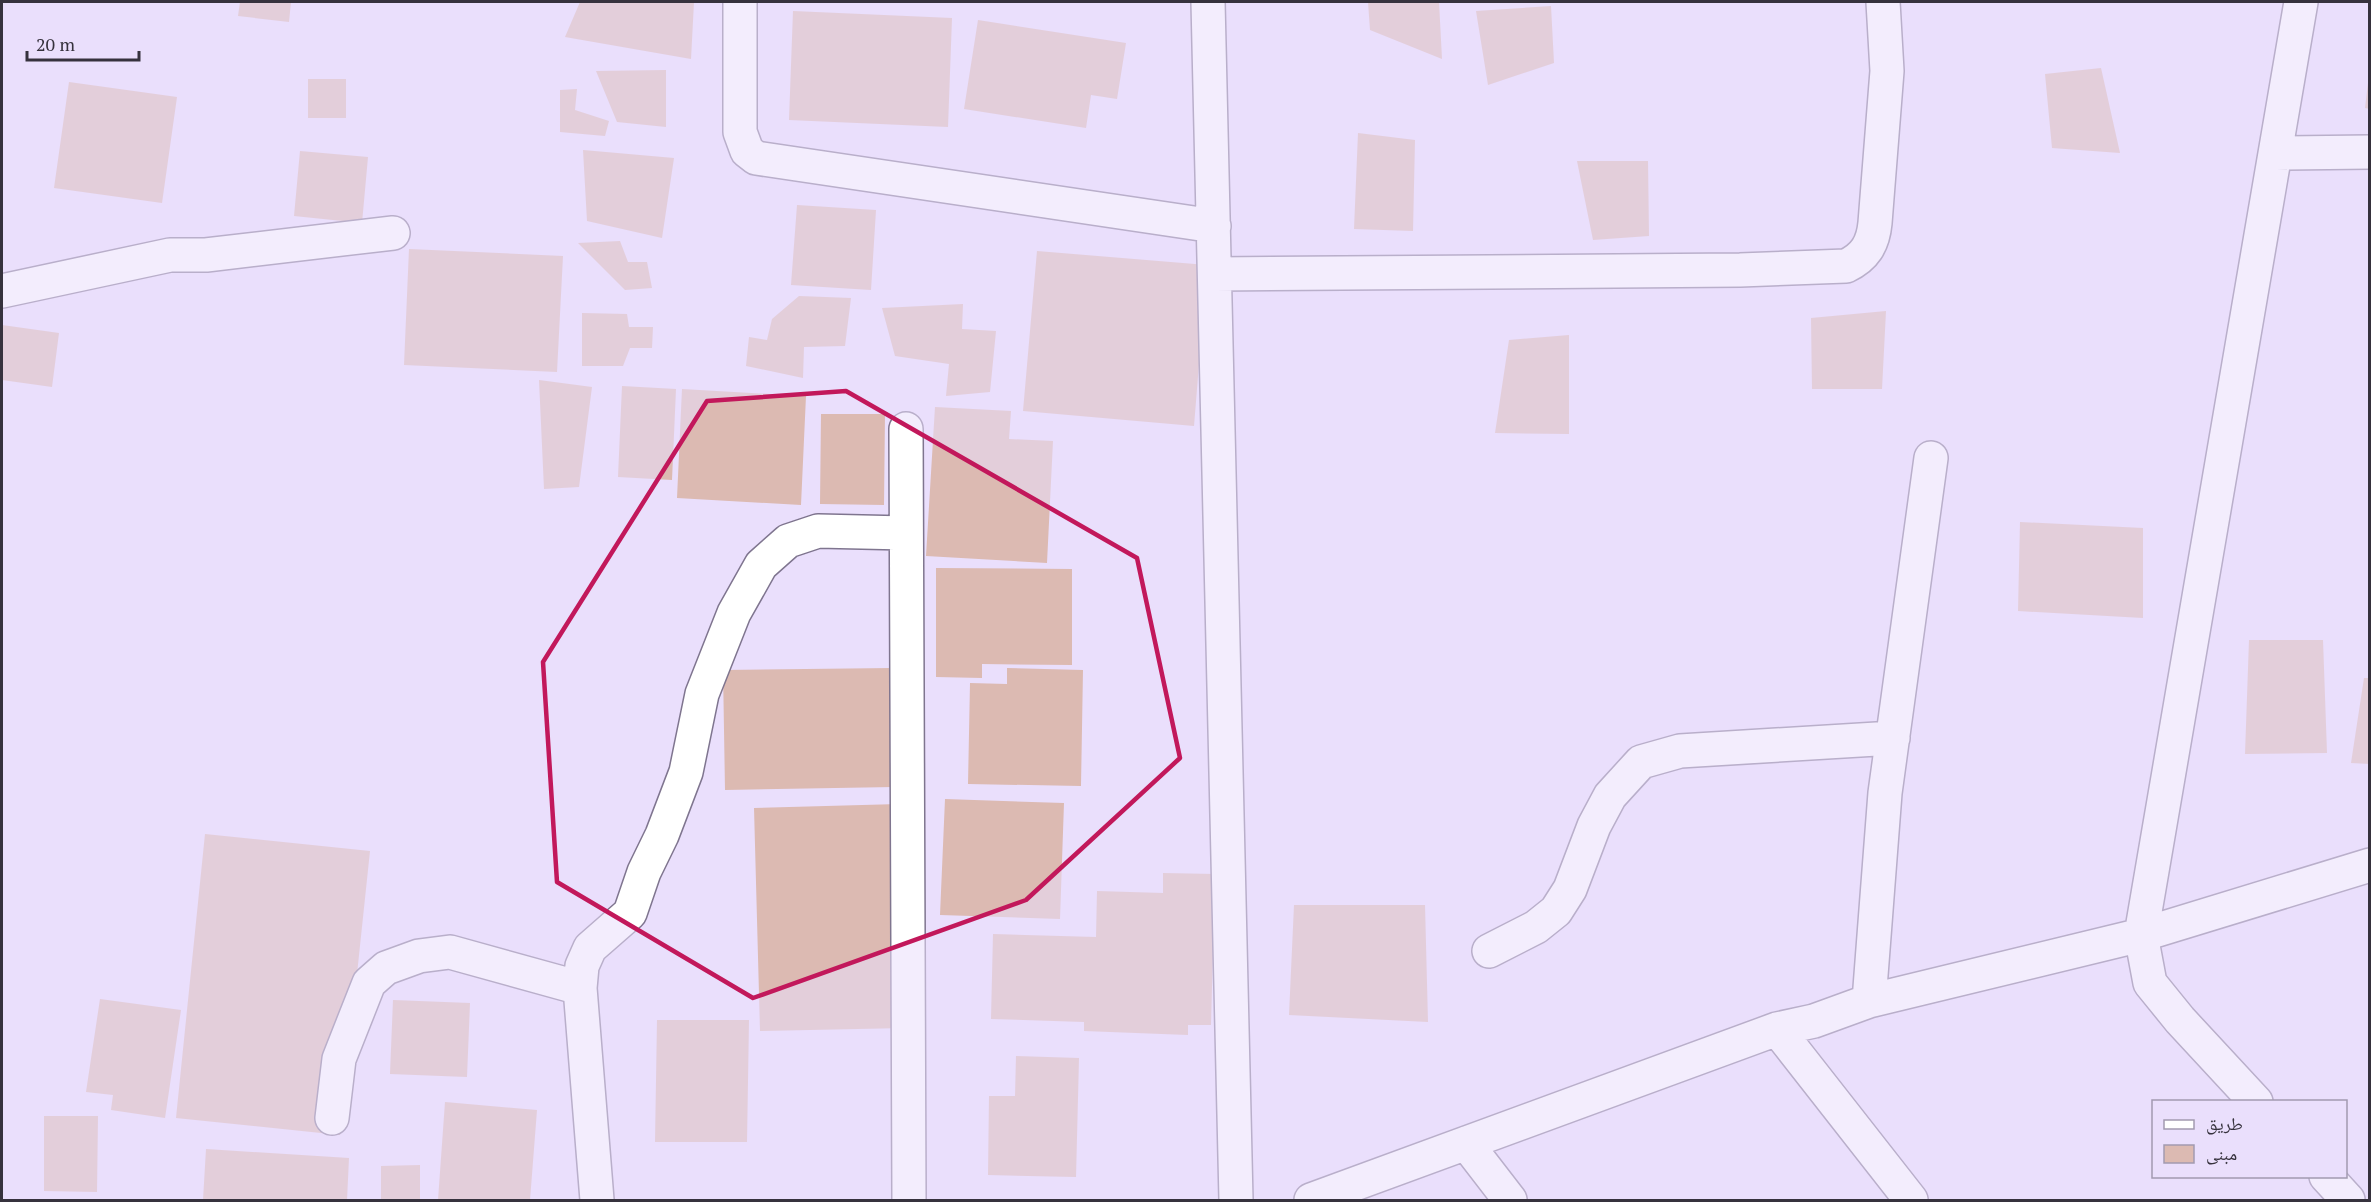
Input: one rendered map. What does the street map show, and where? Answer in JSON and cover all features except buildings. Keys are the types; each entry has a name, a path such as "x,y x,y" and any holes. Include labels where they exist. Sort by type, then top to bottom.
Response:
{"street":[{"path":"740,2 740,132 747,151 756,158 1214,226"},
{"path":"1208,2 1236,1200"},
{"path":"1215,274 1740,270 1846,266 1858,260 1873,242 1887,71 1883,2"},
{"path":"2255,1100 2180,1020 2150,982 2141,935 2301,2"},
{"path":"2276,153 2370,152"},
{"path":"2,291 170,255 206,255 393,232"},
{"path":"906,429 909,1200"},
{"path":"1869,1001 1885,794 1931,458"},
{"path":"597,1200 580,988 582,966 590,948 630,913 644,872 686,772 702,694 734,613 761,565 788,541 818,531 906,532"},
{"path":"1489,951 1536,927 1556,911 1570,889 1594,826 1610,796 1641,762 1680,751 1893,738"},
{"path":"1311,1200 1777,1029 1814,1021 1869,1001 2141,935 2370,865"},
{"path":"332,1118 339,1059 369,983 386,968 419,957 450,952 580,988"},
{"path":"1777,1029 1911,1200"},
{"path":"1466,1143 1510,1200"},
{"path":"2328,1178 2349,1200"}],"highlighted area":[{"path":"846,391 1137,558 1180,758 1026,900 753,998 557,882 543,662 707,401"}]}
